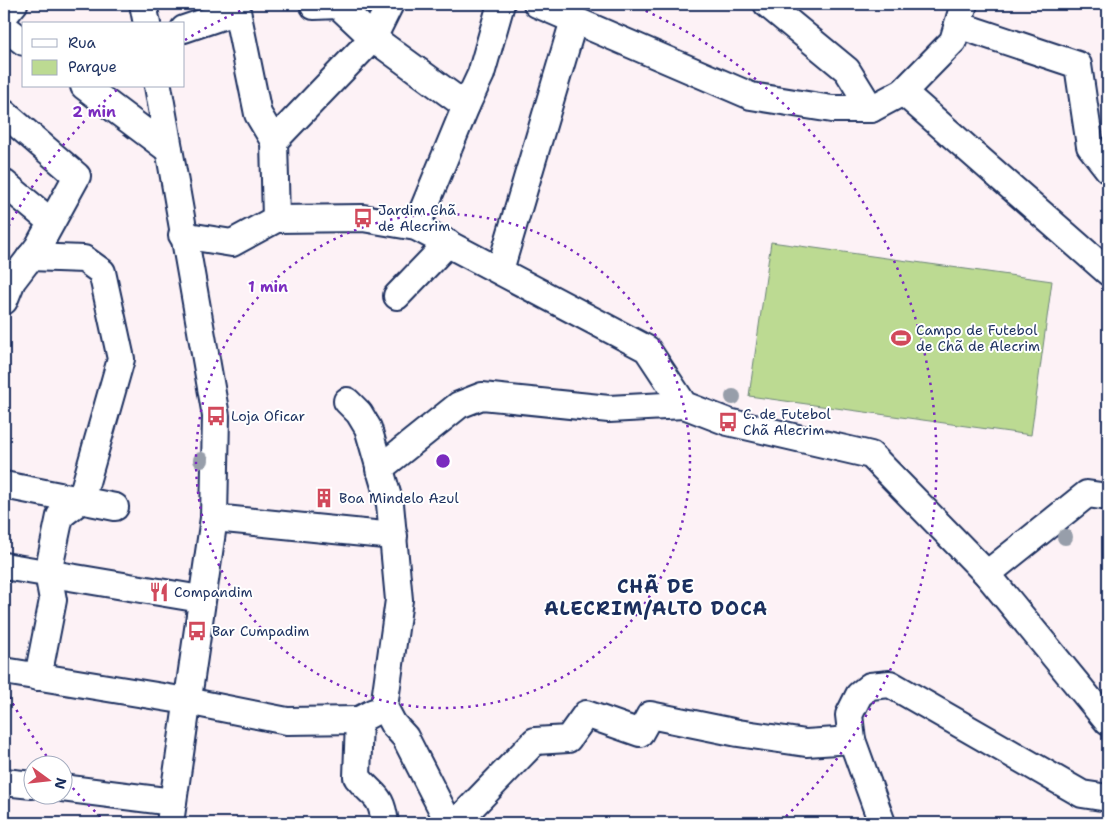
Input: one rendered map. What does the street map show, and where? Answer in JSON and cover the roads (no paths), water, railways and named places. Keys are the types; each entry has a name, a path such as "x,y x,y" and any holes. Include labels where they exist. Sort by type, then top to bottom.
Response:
{"street":[{"path":"4,16 14,4"},
{"path":"143,4 147,22"},
{"path":"313,4 314,6 338,5 373,38 466,106"},
{"path":"274,141 373,38 390,4"},
{"path":"416,227 481,74 501,4"},
{"path":"537,4 751,96 832,109 871,109 903,92 953,41 961,14 1078,65 1090,146 1108,169"},
{"path":"767,4 847,70 871,109"},
{"path":"185,29 237,11 258,114 274,141 276,219"},
{"path":"500,270 574,20"},
{"path":"4,27 22,40"},
{"path":"87,88 169,150"},
{"path":"72,790 172,812 214,518 216,416 182,235 158,88"},
{"path":"903,92 1108,272"},
{"path":"4,114 77,176 30,257 7,285"},
{"path":"4,182 52,222"},
{"path":"182,235 232,243 276,219 363,218 416,227 647,349 684,405"},
{"path":"397,296 448,243"},
{"path":"30,257 84,259 102,272 121,359 81,500 60,516 48,573 53,600 38,677"},
{"path":"379,469 459,405 482,396 609,409 684,405 728,422 871,455 987,574 1108,722"},
{"path":"347,401 359,413 368,428 390,504 394,536 400,600 384,707 394,724 405,737 449,823"},
{"path":"4,484 115,507"},
{"path":"987,574 1087,494 1108,497"},
{"path":"214,518 394,536"},
{"path":"4,566 201,599"},
{"path":"4,671 187,701 287,721 359,720 384,707"},
{"path":"882,823 852,740 849,715 859,695 870,686 890,684 1082,794 1108,798"},
{"path":"456,823 536,741 568,739 586,714 640,733 650,715 729,732 806,743 852,740"},
{"path":"359,720 357,777 378,797 382,806 384,823"},
{"path":"4,782 22,784"}],"place":[{"name":"Jardim Chã de Alecrim","path":"363,218"},
{"name":"Campo de Futebol de Chã de Alecrim","path":"901,338"},
{"name":"Loja Oficar","path":"216,416"},
{"name":"C. de Futebol Chã Alecrim","path":"728,422"},
{"name":"Boa Mindelo Azul","path":"324,498"},
{"name":"Compandim","path":"159,592"},
{"name":"Bar Cumpadim","path":"197,631"}],"district":[{"name":"CHÃ DE ALECRIM/ALTO DOCA","path":"656,597"}]}
